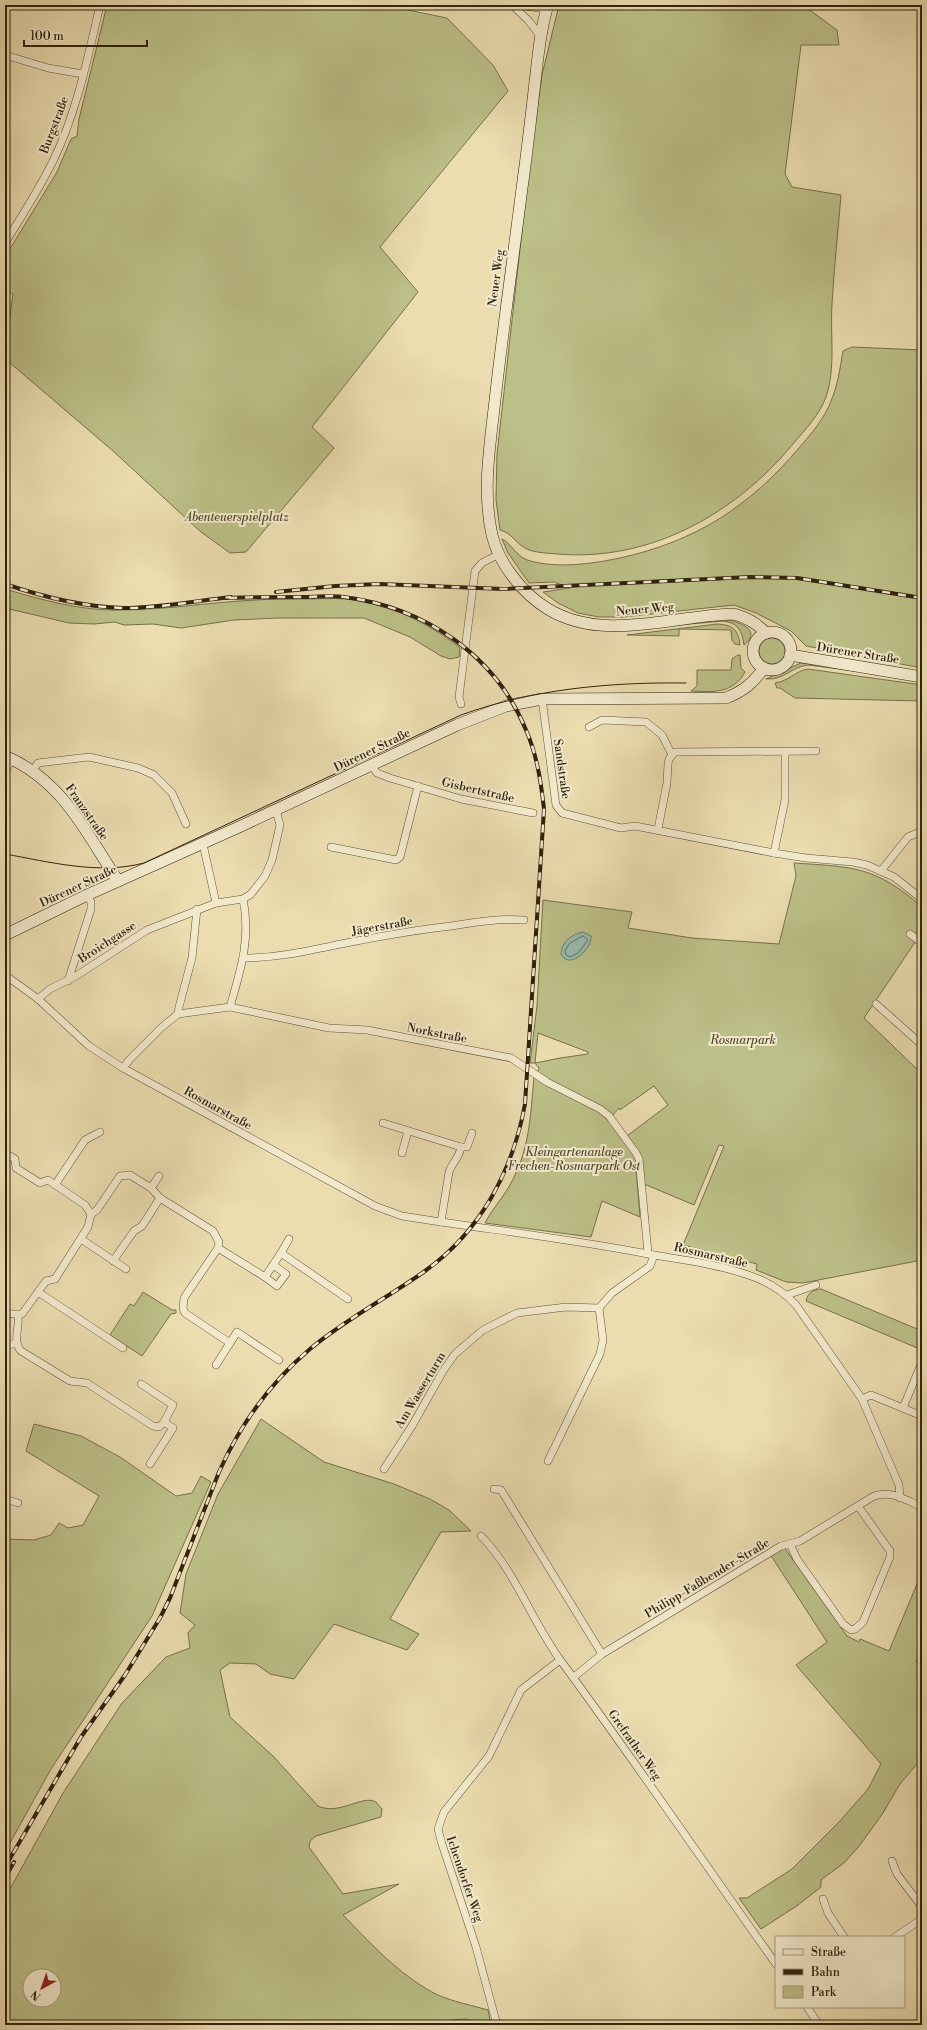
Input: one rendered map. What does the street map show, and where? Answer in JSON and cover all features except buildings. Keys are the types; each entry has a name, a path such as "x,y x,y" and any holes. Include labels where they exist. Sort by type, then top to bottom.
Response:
{"main road":[{"name":"Neuer Weg","path":"547,7 541,38 504,314 487,471 486,501 493,538 499,554 513,576 534,598 549,609 565,616 604,625 626,626 734,614 747,618 758,624 766,633"},
{"path":"772,632 784,637 790,648 790,655 785,665 780,668 769,670 764,668 755,660 753,648 757,639 766,633 772,632"},
{"name":"Dürener Straße","path":"790,655 922,677"},
{"name":"Dürener Straße","path":"5,935 87,895 276,810 371,764 470,719 506,706 542,699 726,698 749,686 764,668"},
{"name":"Franzstraße","path":"8,757 33,770 55,788 64,799 118,881"}],"street":[{"name":"Burgstraße","path":"5,243 54,159 74,107 100,5"},
{"path":"512,5 528,20 541,38"},
{"path":"519,5 547,7"},
{"path":"5,55 48,68 83,74"},
{"path":"461,704 459,697 475,571 482,563 499,554"},
{"name":"Sandstraße","path":"542,699 556,804 559,811 594,823 621,828 635,826 774,853 806,858 853,862 894,877 922,899"},
{"path":"589,727 602,720 646,722 662,735 672,755"},
{"path":"658,830 668,783 668,764 672,755 681,751 816,751"},
{"path":"774,853 785,800 785,752"},
{"path":"5,772 8,757"},
{"path":"33,770 38,763 89,757 138,768 154,775 172,793 186,824"},
{"name":"Gisbertstraße","path":"371,764 373,769 382,776 461,799 533,813"},
{"path":"331,847 396,860 400,857 418,786"},
{"path":"230,1007 244,958 246,920 244,899 257,887 272,860 280,825 276,810"},
{"path":"881,871 908,837 922,831"},
{"path":"202,844 216,903"},
{"path":"68,981 91,909 91,902 87,895"},
{"name":"Broichgasse","path":"38,999 50,989 68,981 133,937 197,909 216,903 244,899"},
{"path":"123,1068 144,1044 178,1014 192,958 197,909"},
{"name":"Jägerstraße","path":"244,958 269,958 300,954 403,932 509,919 524,920"},
{"path":"910,934 922,943"},
{"name":"Rosmarstraße","path":"5,975 38,999 89,1046 123,1068 375,1206 402,1216 582,1242 722,1267 773,1285 787,1295 802,1312 862,1399 899,1485 900,1498"},
{"path":"876,1004 922,1045"},
{"name":"Norkstraße","path":"178,1014 230,1007 329,1028 367,1030 506,1057 547,1082 600,1109 609,1116 639,1159 651,1254"},
{"path":"382,1123 461,1147 467,1147 472,1134"},
{"path":"402,1153 408,1130"},
{"path":"55,1185 85,1140 100,1132"},
{"path":"441,1222 449,1172 451,1165 459,1157 461,1147"},
{"path":"5,1153 15,1159 16,1168 40,1183 48,1180 85,1205 91,1214 88,1227 54,1279 46,1281 27,1310 18,1315 5,1312"},
{"path":"91,1214 98,1210 120,1176 130,1176 151,1188 160,1198 213,1231 219,1242 218,1248 184,1298 183,1309 188,1315 230,1343"},
{"path":"151,1188 159,1176"},
{"path":"113,1261 134,1231 142,1226 160,1198"},
{"path":"80,1239 126,1269"},
{"path":"265,1278 289,1239"},
{"path":"218,1248 277,1286 286,1274 273,1265"},
{"path":"280,1253 348,1299"},
{"path":"548,1461 602,1347 603,1340 599,1308 612,1293 650,1266 651,1254"},
{"path":"787,1295 816,1285"},
{"path":"38,1292 123,1348"},
{"name":"Am Wasserturm","path":"384,1469 412,1426 443,1371 455,1354 483,1330 517,1313 566,1307 599,1308"},
{"path":"18,1315 19,1327 16,1343 21,1351 70,1381 87,1383 153,1426 158,1427 164,1422 173,1405 142,1384"},
{"path":"216,1365 237,1332 278,1360"},
{"path":"5,1346 16,1343"},
{"path":"903,1408 922,1362"},
{"path":"862,1399 871,1395 922,1416"},
{"path":"150,1464 173,1428 164,1422"},
{"path":"494,1489 502,1490 602,1654"},
{"name":"Philipp-Faßbender-Straße","path":"574,1677 602,1654 781,1546 800,1541 858,1506 882,1494 900,1498 922,1507"},
{"path":"5,1499 18,1502"},
{"path":"790,1544 797,1559 843,1624 851,1630 855,1629 863,1622 890,1557 890,1551 858,1506"},
{"name":"Grefrather Weg","path":"481,1536 500,1557 523,1600 560,1660 574,1677 775,1963"},
{"name":"Ichendorfer Weg","path":"497,2025 476,1947 439,1834 439,1826 448,1806 490,1756 521,1690 560,1660"},
{"path":"892,1861 897,1874 922,1907"},
{"path":"823,1899 828,1913 843,1936"},
{"path":"896,1936 922,1919"},
{"path":"807,2008 819,2025"}],"green space":[{"name":"Abenteuerspielplatz","path":"107,5 383,5 447,18 493,65 508,91 380,247 418,292 312,427 334,448 246,552 230,553 201,532 113,451 9,362 7,337 13,294 5,289 5,257 57,172 71,139 77,136 79,119"},
{"path":"559,5 803,5 837,30 839,45 801,45 785,174 792,187 841,195 832,304 832,363 826,397 816,416 770,469 745,492 717,512 688,528 657,541 625,550 591,554 542,553 523,547 508,534 500,530 496,500 497,454 529,169 542,75"},
{"path":"852,347 922,350 922,668 806,646 791,631 756,613 734,605 623,617 599,617 578,613 558,603 543,592 570,588 554,582 529,583 508,553 502,539 523,558 538,563 574,565 597,562 647,551 673,542 719,519 761,488 780,469 813,431 825,414 833,395 843,351"},
{"path":"5,589 62,604 106,610 155,609 222,602 262,600 347,599 362,601 392,610 421,622 435,630 460,648 459,657 450,659 441,656 410,637 364,618 278,618 234,620 181,628 153,624 124,625 115,622 94,624 69,623 5,608"},
{"path":"721,619 733,621 745,626 751,634 750,639 744,645 742,635 738,628 732,623 723,621 614,631"},
{"path":"717,624 727,625 734,629 738,635 740,645 735,644 732,640 731,630 679,629 679,636 627,635"},
{"path":"772,638 781,642 785,651 781,660 772,664 763,660 759,651 763,642"},
{"path":"740,655 741,668 745,672 735,684 722,690 707,692 691,691 697,686 697,670 731,670 732,659"},
{"path":"801,663 910,678 808,665 797,668 778,678 766,679"},
{"path":"808,669 922,685 922,701 795,698 780,688 777,688 775,683"},
{"name":"Rosmarpark","path":"794,863 833,866 863,871 891,883 922,907 922,932 864,1018 922,1074 922,1260 803,1283 786,1282 756,1270 757,1264 683,1245 724,1146 719,1145 694,1205 644,1184 641,1157 627,1136 668,1105 654,1086 620,1110 619,1108 612,1116 537,1073 539,1068 535,1063 530,1063 537,1006 543,900 632,912 628,928 692,938 779,944 796,876","holes":["538,1033 588,1052 588,1054 535,1063"]},
{"name":"Kleingartenanlage Frechen-Rosmarpark Ost","path":"534,1077 597,1111 611,1123 635,1156 640,1217 602,1201 591,1237 485,1223 515,1176 525,1149 530,1121"},
{"path":"821,1289 922,1331 922,1350 806,1301 811,1292"},
{"path":"143,1292 172,1310 176,1310 176,1313 171,1314 142,1356 110,1335 130,1304 134,1306"},
{"path":"261,1419 324,1462 394,1484 430,1499 449,1510 471,1531 441,1532 390,1619 419,1634 407,1650 334,1624 294,1679 270,1674 256,1664 230,1663 220,1670 230,1717 274,1757 318,1806 334,1808 371,1800 376,1802 382,1809 381,1817 316,1836 310,1841 309,1847 343,1894 399,1884 343,1915 382,1954 403,1972 432,1992 439,1996 488,2010 491,2025 466,2019 450,2020 450,2025 5,2025 5,1898 63,1793 122,1703 166,1657 190,1648 188,1633 195,1625 180,1613 186,1574 218,1494"},
{"path":"34,1424 81,1436 120,1457 176,1496 192,1493 201,1476 211,1482 152,1616 51,1769 5,1852 5,1539 34,1540 51,1535 59,1523 68,1528 83,1525 99,1496 26,1451"},
{"path":"781,1543 847,1636 859,1642 860,1639 889,1651 922,1572 922,1648 916,1662 922,1665 922,1758 900,1784 883,1813 860,1845 845,1862 821,1880 821,1887 798,1905 761,1929 739,1898 747,1898 792,1869 839,1822 868,1789 881,1764 796,1665 827,1642 768,1551"}],"water":[{"path":"583,932 591,936 591,941 588,946 580,956 575,959 565,959 561,954 561,950 565,942 571,937"}],"tram line":[{"path":"5,854 57,864 92,868 110,868 144,863 461,715 488,706 544,693 572,689 629,684 686,683"}],"railway":[{"path":"276,592 335,586 380,584 503,589 750,577 797,578 922,598"},
{"path":"5,584 64,600 94,606 124,608 151,607 231,597"},
{"path":"5,1867 81,1737 125,1675 160,1618 170,1598 219,1472 247,1421 282,1376 310,1349 352,1318 425,1271 445,1255 463,1237 492,1197 503,1175 520,1128 525,1104 544,809 536,759 530,739 513,703 496,679 476,657 453,639 428,623 401,611 373,602 339,596 226,598"},
{"path":"5,1878 14,1862"}]}
